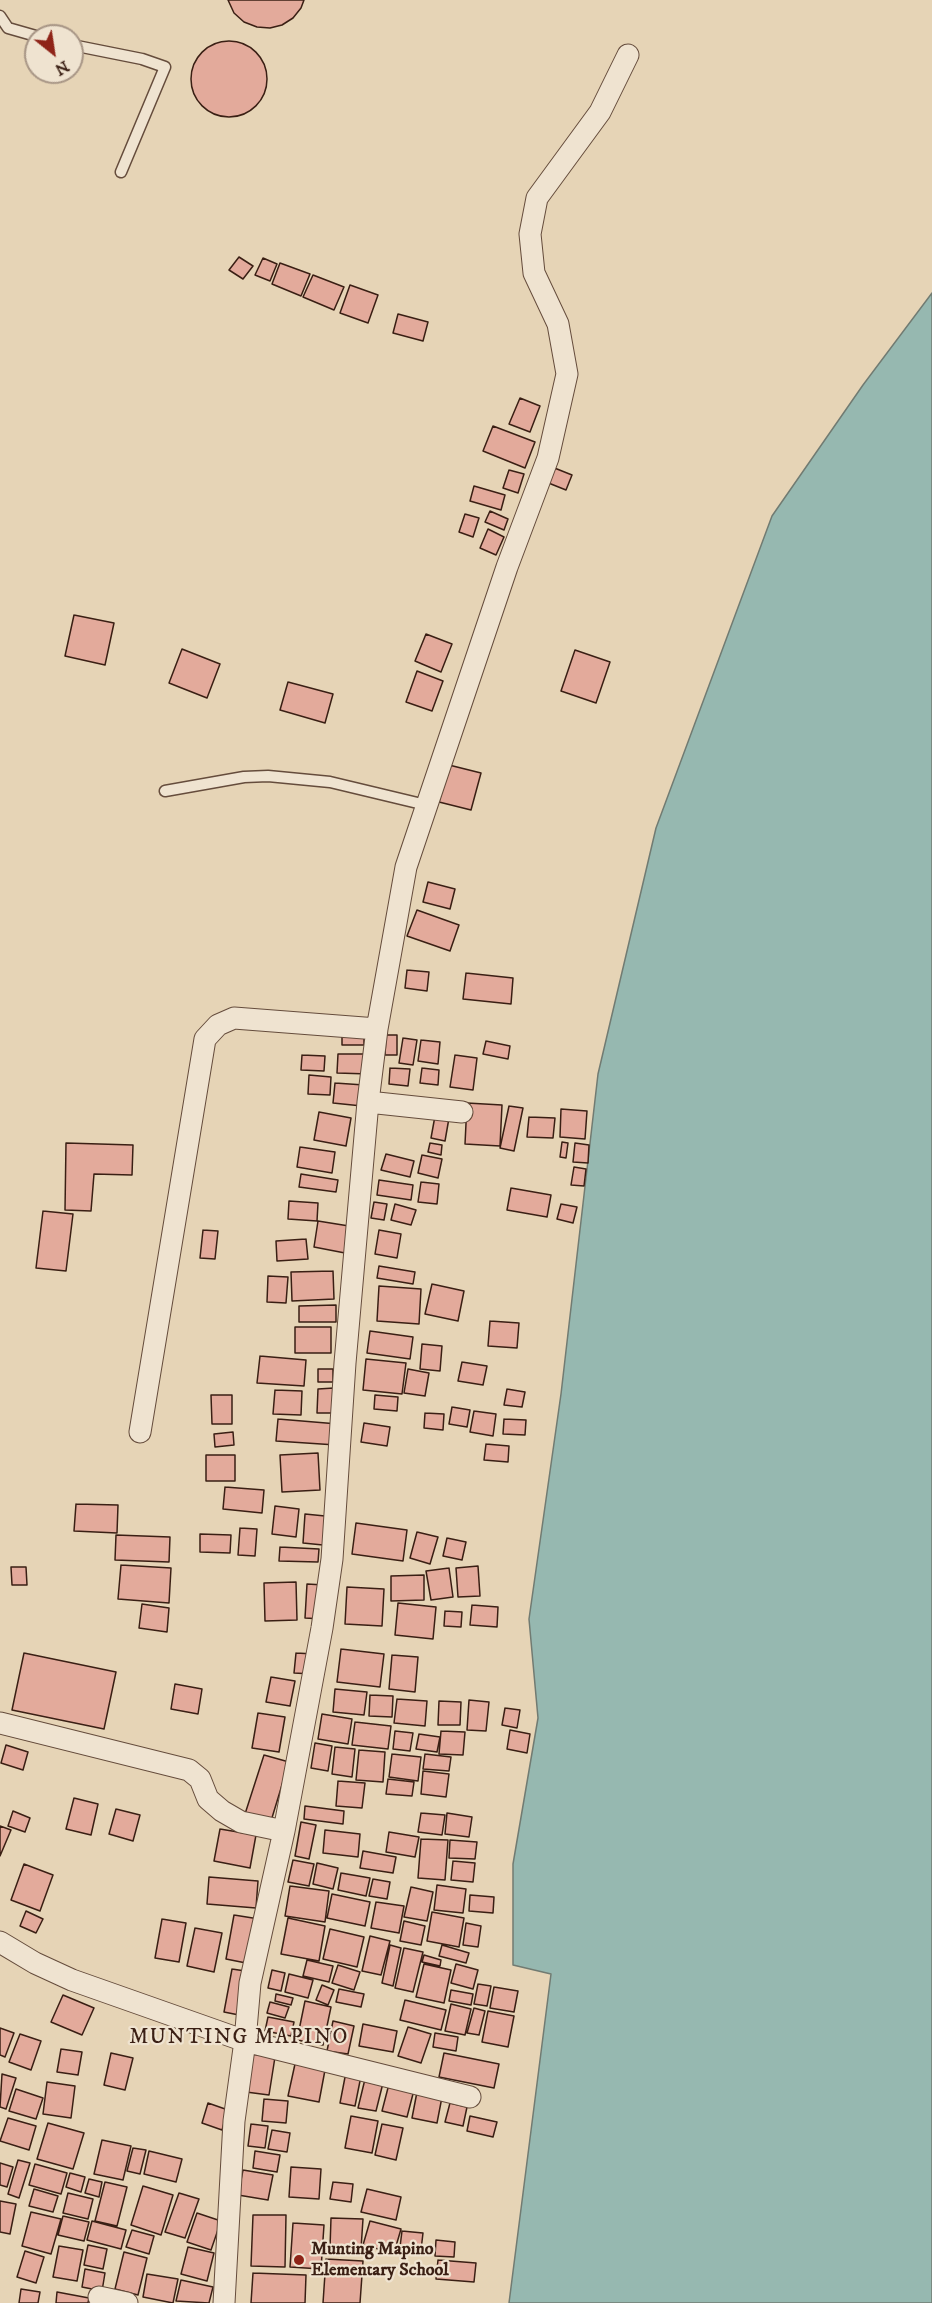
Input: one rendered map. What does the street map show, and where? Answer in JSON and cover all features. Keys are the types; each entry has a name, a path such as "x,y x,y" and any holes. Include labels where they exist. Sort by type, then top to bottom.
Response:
{"street":[{"path":"224,2303 234,2121 250,1983 284,1831 322,1628 332,1559 345,1364 368,1102 377,1029 406,867 507,567 548,459 567,374 558,324 534,273 530,234 537,198 600,112 628,55"},
{"path":"140,1432 204,1039 218,1025 234,1018 377,1029"},
{"path":"368,1102 462,1112"},
{"path":"0,1723 189,1770 200,1779 208,1799 222,1811 241,1822 284,1831"},
{"path":"0,1942 35,1963 72,1980 245,2041 470,2097"},
{"path":"99,2297 127,2303"}],"lane":[{"path":"0,16 8,27 24,32"},
{"path":"84,47 142,59 165,67 122,172"},
{"path":"165,791 244,777 268,776 330,782 426,805"}],"water":[{"path":"932,293 932,2303 509,2303 551,1974 513,1965 513,1864 538,1718 529,1619 561,1394 598,1074 656,828 772,516 863,385"}],"building":[{"path":"228,0 304,0 293,18 282,25 270,28 257,27 244,22 234,13"},
{"path":"222,41 236,41 250,47 261,58 267,72 264,94 256,106 236,117 222,117 208,111 197,100 191,86 191,72 197,58 208,47"},
{"path":"239,257 253,266 243,279 229,270"},
{"path":"263,258 277,264 270,281 255,275"},
{"path":"280,263 310,274 301,296 272,284"},
{"path":"313,275 344,287 334,310 303,297"},
{"path":"350,285 378,295 368,323 340,313"},
{"path":"398,314 428,322 423,341 393,333"},
{"path":"520,398 540,406 530,432 509,424"},
{"path":"493,426 535,442 525,468 483,451"},
{"path":"547,465 572,475 566,490 541,480"},
{"path":"509,470 524,474 518,493 503,488"},
{"path":"474,486 505,495 501,510 470,501"},
{"path":"490,511 508,519 504,530 485,522"},
{"path":"465,514 479,518 473,537 459,532"},
{"path":"488,529 504,537 496,555 480,548"},
{"path":"74,615 114,623 105,665 65,656"},
{"path":"426,634 452,644 441,672 415,661"},
{"path":"182,649 220,664 207,698 169,683"},
{"path":"575,650 610,662 596,703 561,691"},
{"path":"417,671 443,681 432,711 406,702"},
{"path":"288,682 333,694 325,723 280,710"},
{"path":"449,765 481,773 471,810 439,802"},
{"path":"428,882 455,889 450,909 423,902"},
{"path":"417,910 459,925 450,951 407,936"},
{"path":"407,970 429,972 427,991 405,988"},
{"path":"466,973 513,978 511,1004 463,999"},
{"path":"364,1030 364,1045 342,1045 342,1031"},
{"path":"386,1035 397,1035 397,1055 385,1055"},
{"path":"403,1038 417,1040 413,1065 399,1063"},
{"path":"421,1040 440,1042 438,1064 418,1061"},
{"path":"486,1041 510,1046 508,1059 483,1054"},
{"path":"338,1054 370,1054 369,1074 337,1073"},
{"path":"302,1055 325,1056 324,1071 301,1070"},
{"path":"455,1055 477,1058 473,1090 450,1087"},
{"path":"390,1068 410,1069 408,1086 389,1084"},
{"path":"422,1068 439,1070 438,1085 420,1083"},
{"path":"309,1075 331,1077 330,1095 308,1094"},
{"path":"335,1083 364,1085 362,1106 333,1103"},
{"path":"467,1103 502,1105 500,1146 465,1144"},
{"path":"509,1106 523,1108 514,1151 500,1148"},
{"path":"561,1109 587,1111 585,1139 560,1137"},
{"path":"319,1112 351,1118 346,1146 314,1140"},
{"path":"435,1116 449,1118 445,1141 431,1138"},
{"path":"529,1117 555,1118 553,1138 527,1137"},
{"path":"562,1142 568,1143 566,1158 560,1157"},
{"path":"66,1143 133,1145 132,1175 94,1174 91,1211 65,1210"},
{"path":"430,1143 442,1145 441,1155 428,1152"},
{"path":"575,1143 589,1145 588,1163 573,1162"},
{"path":"300,1147 335,1152 332,1173 297,1167"},
{"path":"386,1154 414,1161 410,1177 381,1170"},
{"path":"422,1155 442,1159 438,1178 418,1173"},
{"path":"574,1167 586,1169 584,1186 571,1185"},
{"path":"301,1174 338,1180 336,1192 299,1187"},
{"path":"379,1180 413,1185 411,1200 377,1195"},
{"path":"421,1182 439,1184 437,1204 418,1202"},
{"path":"511,1188 551,1195 547,1217 507,1210"},
{"path":"289,1201 318,1203 317,1221 288,1219"},
{"path":"374,1202 387,1204 384,1220 371,1218"},
{"path":"395,1204 416,1210 411,1225 391,1220"},
{"path":"561,1204 577,1207 573,1223 557,1219"},
{"path":"43,1211 73,1214 66,1271 36,1268"},
{"path":"318,1221 349,1226 345,1253 314,1247"},
{"path":"203,1230 218,1231 215,1259 200,1258"},
{"path":"379,1230 401,1234 397,1258 375,1254"},
{"path":"306,1239 308,1259 277,1261 276,1241"},
{"path":"379,1266 415,1272 413,1284 377,1278"},
{"path":"333,1271 334,1299 292,1301 291,1272"},
{"path":"268,1276 288,1277 286,1303 267,1302"},
{"path":"432,1284 464,1291 458,1321 425,1314"},
{"path":"379,1286 421,1289 419,1324 377,1321"},
{"path":"336,1305 336,1322 299,1322 299,1306"},
{"path":"490,1321 519,1323 517,1348 488,1346"},
{"path":"295,1327 331,1327 331,1353 295,1353"},
{"path":"370,1331 413,1337 410,1359 367,1353"},
{"path":"422,1344 442,1346 440,1371 420,1369"},
{"path":"260,1356 306,1360 304,1386 257,1383"},
{"path":"366,1359 406,1363 402,1394 363,1390"},
{"path":"462,1362 487,1366 483,1385 458,1381"},
{"path":"318,1369 333,1369 333,1382 318,1382"},
{"path":"408,1369 429,1373 425,1396 404,1393"},
{"path":"334,1388 334,1413 317,1413 318,1389"},
{"path":"507,1389 525,1392 522,1407 504,1405"},
{"path":"275,1390 302,1391 301,1415 273,1414"},
{"path":"211,1395 232,1395 232,1424 212,1424"},
{"path":"375,1395 398,1397 397,1411 374,1409"},
{"path":"452,1407 470,1410 467,1427 449,1424"},
{"path":"474,1411 496,1414 493,1436 470,1432"},
{"path":"425,1413 444,1414 443,1430 424,1428"},
{"path":"278,1419 338,1424 336,1445 276,1441"},
{"path":"504,1419 526,1420 525,1435 503,1434"},
{"path":"364,1423 390,1427 387,1446 361,1442"},
{"path":"233,1432 234,1445 215,1447 214,1434"},
{"path":"486,1444 509,1446 508,1462 484,1460"},
{"path":"318,1453 320,1490 282,1492 280,1455"},
{"path":"206,1455 235,1455 235,1481 206,1481"},
{"path":"225,1487 264,1490 262,1513 223,1509"},
{"path":"76,1504 118,1505 117,1533 74,1531"},
{"path":"275,1506 299,1509 296,1537 272,1534"},
{"path":"305,1514 325,1516 323,1545 303,1543"},
{"path":"356,1523 407,1530 403,1561 352,1554"},
{"path":"240,1528 257,1529 255,1556 238,1555"},
{"path":"417,1532 438,1537 430,1564 410,1558"},
{"path":"200,1534 231,1535 230,1553 200,1552"},
{"path":"116,1535 170,1537 169,1562 115,1560"},
{"path":"447,1538 466,1542 462,1560 443,1556"},
{"path":"280,1547 319,1549 318,1562 279,1561"},
{"path":"121,1565 171,1568 169,1603 118,1599"},
{"path":"478,1566 480,1596 458,1597 456,1568"},
{"path":"11,1567 26,1567 27,1585 12,1585"},
{"path":"449,1568 453,1597 431,1600 426,1571"},
{"path":"424,1575 424,1600 391,1601 391,1576"},
{"path":"296,1582 297,1620 265,1621 264,1583"},
{"path":"307,1584 324,1585 322,1619 305,1618"},
{"path":"347,1587 384,1589 382,1626 345,1624"},
{"path":"398,1603 436,1607 433,1639 395,1635"},
{"path":"142,1604 169,1608 167,1632 139,1628"},
{"path":"472,1605 498,1607 497,1627 470,1625"},
{"path":"445,1611 462,1612 461,1627 444,1626"},
{"path":"341,1649 384,1654 380,1687 337,1682"},
{"path":"24,1653 116,1672 104,1729 12,1710"},
{"path":"296,1653 314,1654 312,1674 294,1673"},
{"path":"392,1655 418,1657 415,1692 389,1689"},
{"path":"271,1677 295,1681 290,1706 266,1702"},
{"path":"175,1684 202,1689 198,1714 171,1709"},
{"path":"335,1689 367,1692 364,1715 333,1712"},
{"path":"370,1695 393,1696 392,1717 369,1716"},
{"path":"397,1699 427,1701 425,1726 394,1723"},
{"path":"469,1700 489,1702 486,1731 467,1730"},
{"path":"439,1701 461,1702 460,1725 438,1725"},
{"path":"505,1708 520,1710 517,1728 502,1725"},
{"path":"258,1713 285,1717 279,1752 252,1748"},
{"path":"322,1714 352,1719 348,1744 318,1739"},
{"path":"355,1722 391,1726 388,1749 352,1745"},
{"path":"510,1730 530,1734 527,1753 507,1749"},
{"path":"395,1731 413,1733 410,1751 393,1749"},
{"path":"441,1731 465,1732 463,1755 439,1754"},
{"path":"419,1734 440,1737 437,1752 416,1749"},
{"path":"315,1743 332,1746 328,1771 311,1768"},
{"path":"6,1745 28,1752 23,1770 1,1763"},
{"path":"335,1747 355,1749 352,1777 332,1774"},
{"path":"359,1750 385,1752 383,1782 356,1780"},
{"path":"392,1754 421,1757 418,1781 389,1777"},
{"path":"425,1754 451,1757 449,1771 423,1769"},
{"path":"264,1755 289,1762 271,1821 245,1814"},
{"path":"423,1771 449,1774 446,1797 421,1794"},
{"path":"388,1779 414,1782 412,1796 386,1794"},
{"path":"338,1781 365,1783 362,1808 336,1806"},
{"path":"74,1798 98,1804 91,1835 66,1829"},
{"path":"305,1806 344,1811 343,1824 304,1819"},
{"path":"116,1809 140,1815 133,1841 109,1834"},
{"path":"13,1811 30,1818 25,1832 8,1826"},
{"path":"421,1813 445,1815 442,1835 418,1832"},
{"path":"447,1813 472,1817 469,1837 445,1834"},
{"path":"301,1822 316,1825 309,1859 295,1856"},
{"path":"0,1826 11,1830 0,1856"},
{"path":"220,1829 256,1835 250,1868 214,1861"},
{"path":"325,1830 360,1834 358,1857 323,1853"},
{"path":"389,1832 419,1837 415,1857 386,1852"},
{"path":"421,1839 448,1840 445,1880 418,1878"},
{"path":"450,1840 477,1842 475,1859 449,1858"},
{"path":"363,1851 396,1857 393,1873 360,1868"},
{"path":"293,1860 314,1864 309,1886 288,1882"},
{"path":"453,1861 475,1863 473,1882 451,1880"},
{"path":"317,1863 338,1868 333,1889 313,1884"},
{"path":"24,1864 53,1875 40,1911 11,1900"},
{"path":"341,1873 370,1878 366,1896 338,1890"},
{"path":"209,1877 258,1881 256,1908 207,1904"},
{"path":"373,1879 390,1882 387,1899 369,1896"},
{"path":"437,1885 466,1889 463,1913 434,1910"},
{"path":"290,1886 329,1891 325,1922 285,1916"},
{"path":"411,1887 433,1892 427,1921 404,1917"},
{"path":"332,1894 370,1902 365,1926 327,1918"},
{"path":"470,1895 494,1897 493,1913 469,1911"},
{"path":"376,1902 404,1906 399,1933 371,1928"},
{"path":"26,1911 43,1919 36,1933 20,1926"},
{"path":"432,1912 464,1918 459,1947 427,1941"},
{"path":"234,1915 259,1919 251,1964 226,1959"},
{"path":"288,1918 325,1926 319,1961 281,1954"},
{"path":"162,1919 186,1923 179,1962 155,1958"},
{"path":"404,1921 425,1926 421,1945 400,1941"},
{"path":"466,1923 481,1926 478,1947 463,1945"},
{"path":"195,1928 222,1933 214,1972 187,1966"},
{"path":"330,1929 364,1937 357,1967 323,1959"},
{"path":"370,1936 390,1941 381,1975 362,1971"},
{"path":"390,1945 401,1948 393,1986 382,1983"},
{"path":"442,1945 469,1953 466,1963 439,1956"},
{"path":"404,1948 423,1952 413,1992 395,1988"},
{"path":"424,1955 441,1960 440,1966 422,1962"},
{"path":"307,1960 333,1966 329,1982 303,1976"},
{"path":"424,1964 451,1970 444,2003 416,1997"},
{"path":"456,1964 478,1970 473,1989 451,1983"},
{"path":"338,1965 360,1972 354,1990 332,1983"},
{"path":"232,1969 252,1972 244,2016 224,2012"},
{"path":"272,1970 285,1973 281,1991 268,1988"},
{"path":"289,1974 313,1980 308,1998 285,1992"},
{"path":"478,1984 491,1986 487,2006 474,2004"},
{"path":"322,1985 334,1990 328,2005 316,2000"},
{"path":"494,1987 518,1991 514,2012 490,2008"},
{"path":"339,1989 364,1994 361,2007 336,2002"},
{"path":"451,1990 473,1994 471,2005 449,2001"},
{"path":"276,1994 293,1998 291,2005 275,2001"},
{"path":"63,1995 94,2008 82,2035 51,2022"},
{"path":"405,2000 446,2010 441,2030 400,2020"},
{"path":"305,2001 331,2007 323,2045 297,2040"},
{"path":"270,2002 289,2007 285,2018 267,2013"},
{"path":"451,2004 471,2009 465,2035 445,2031"},
{"path":"474,2008 485,2011 479,2035 467,2033"},
{"path":"488,2011 514,2016 508,2047 482,2042"},
{"path":"268,2017 294,2022 291,2036 265,2031"},
{"path":"333,2021 354,2026 348,2054 327,2051"},
{"path":"363,2024 397,2031 393,2052 359,2046"},
{"path":"408,2027 431,2034 421,2063 398,2056"},
{"path":"0,2028 14,2033 5,2057 0,2055"},
{"path":"435,2033 458,2037 456,2051 433,2047"},
{"path":"20,2034 41,2041 31,2070 9,2062"},
{"path":"61,2049 82,2052 78,2075 57,2072"},
{"path":"111,2053 133,2058 125,2090 104,2085"},
{"path":"444,2053 499,2064 494,2088 439,2077"},
{"path":"251,2054 275,2057 269,2095 246,2092"},
{"path":"295,2064 325,2070 319,2102 288,2096"},
{"path":"346,2072 361,2076 355,2106 340,2103"},
{"path":"2,2074 16,2078 6,2109 0,2107"},
{"path":"366,2075 384,2079 376,2111 358,2108"},
{"path":"47,2082 75,2086 71,2118 43,2114"},
{"path":"389,2084 414,2090 407,2117 382,2111"},
{"path":"16,2089 43,2098 36,2119 9,2111"},
{"path":"417,2092 442,2097 437,2123 412,2118"},
{"path":"264,2099 288,2101 286,2123 262,2121"},
{"path":"208,2103 228,2110 222,2130 202,2123"},
{"path":"450,2103 467,2107 463,2126 445,2122"},
{"path":"351,2116 378,2121 372,2153 345,2148"},
{"path":"470,2116 497,2122 493,2137 467,2131"},
{"path":"8,2118 36,2126 29,2150 0,2141"},
{"path":"48,2123 84,2133 73,2169 37,2159"},
{"path":"251,2124 268,2126 265,2148 248,2146"},
{"path":"382,2124 403,2128 396,2160 375,2155"},
{"path":"272,2130 290,2133 287,2152 268,2149"},
{"path":"102,2140 131,2146 123,2180 94,2174"},
{"path":"133,2148 146,2150 140,2174 127,2171"},
{"path":"149,2151 182,2159 176,2182 144,2174"},
{"path":"255,2151 280,2155 277,2172 253,2168"},
{"path":"18,2160 30,2163 19,2198 8,2194"},
{"path":"0,2163 13,2167 7,2187 0,2185"},
{"path":"35,2164 67,2173 61,2194 29,2185"},
{"path":"291,2167 321,2169 319,2199 289,2197"},
{"path":"243,2170 273,2175 268,2200 238,2195"},
{"path":"70,2173 85,2177 81,2192 66,2187"},
{"path":"89,2179 102,2182 99,2197 85,2193"},
{"path":"105,2182 127,2187 117,2226 95,2221"},
{"path":"333,2182 353,2184 351,2202 330,2199"},
{"path":"143,2186 173,2195 161,2235 131,2225"},
{"path":"34,2189 58,2196 53,2212 29,2206"},
{"path":"367,2189 401,2197 396,2220 361,2212"},
{"path":"68,2193 93,2199 88,2219 63,2213"},
{"path":"179,2193 199,2199 185,2238 165,2232"},
{"path":"0,2201 16,2204 10,2234 0,2232"},
{"path":"31,2212 61,2219 51,2254 22,2246"},
{"path":"197,2213 221,2221 211,2250 187,2242"},
{"path":"253,2215 286,2215 285,2267 251,2266"},
{"path":"63,2216 89,2222 84,2241 58,2235"},
{"path":"331,2218 363,2219 361,2249 330,2248"},
{"path":"92,2221 126,2230 121,2249 87,2240"},
{"path":"370,2221 401,2229 394,2253 363,2245"},
{"path":"293,2223 324,2225 321,2269 290,2267"},
{"path":"132,2230 154,2236 149,2254 126,2247"},
{"path":"402,2231 423,2233 421,2250 400,2247"},
{"path":"436,2240 455,2242 454,2257 435,2256"},
{"path":"88,2245 107,2249 103,2269 84,2265"},
{"path":"59,2246 83,2250 77,2281 53,2277"},
{"path":"188,2247 214,2253 207,2281 181,2274"},
{"path":"25,2251 44,2257 36,2283 17,2277"},
{"path":"124,2252 147,2258 138,2295 115,2289"},
{"path":"326,2259 363,2261 360,2303 323,2303"},
{"path":"438,2260 476,2263 474,2282 436,2279"},
{"path":"85,2269 105,2273 102,2291 82,2287"},
{"path":"253,2273 306,2275 305,2303 251,2303"},
{"path":"147,2274 178,2279 173,2303 143,2297"},
{"path":"181,2280 213,2287 209,2303 176,2301"},
{"path":"21,2289 40,2292 38,2303 19,2303"},
{"path":"57,2292 89,2298 88,2303 56,2303"}],"place":[{"name":"Munting Mapino Elementary School","path":"299,2260"}],"district":[{"name":"MUNTING MAPINO","path":"239,2039"}]}
